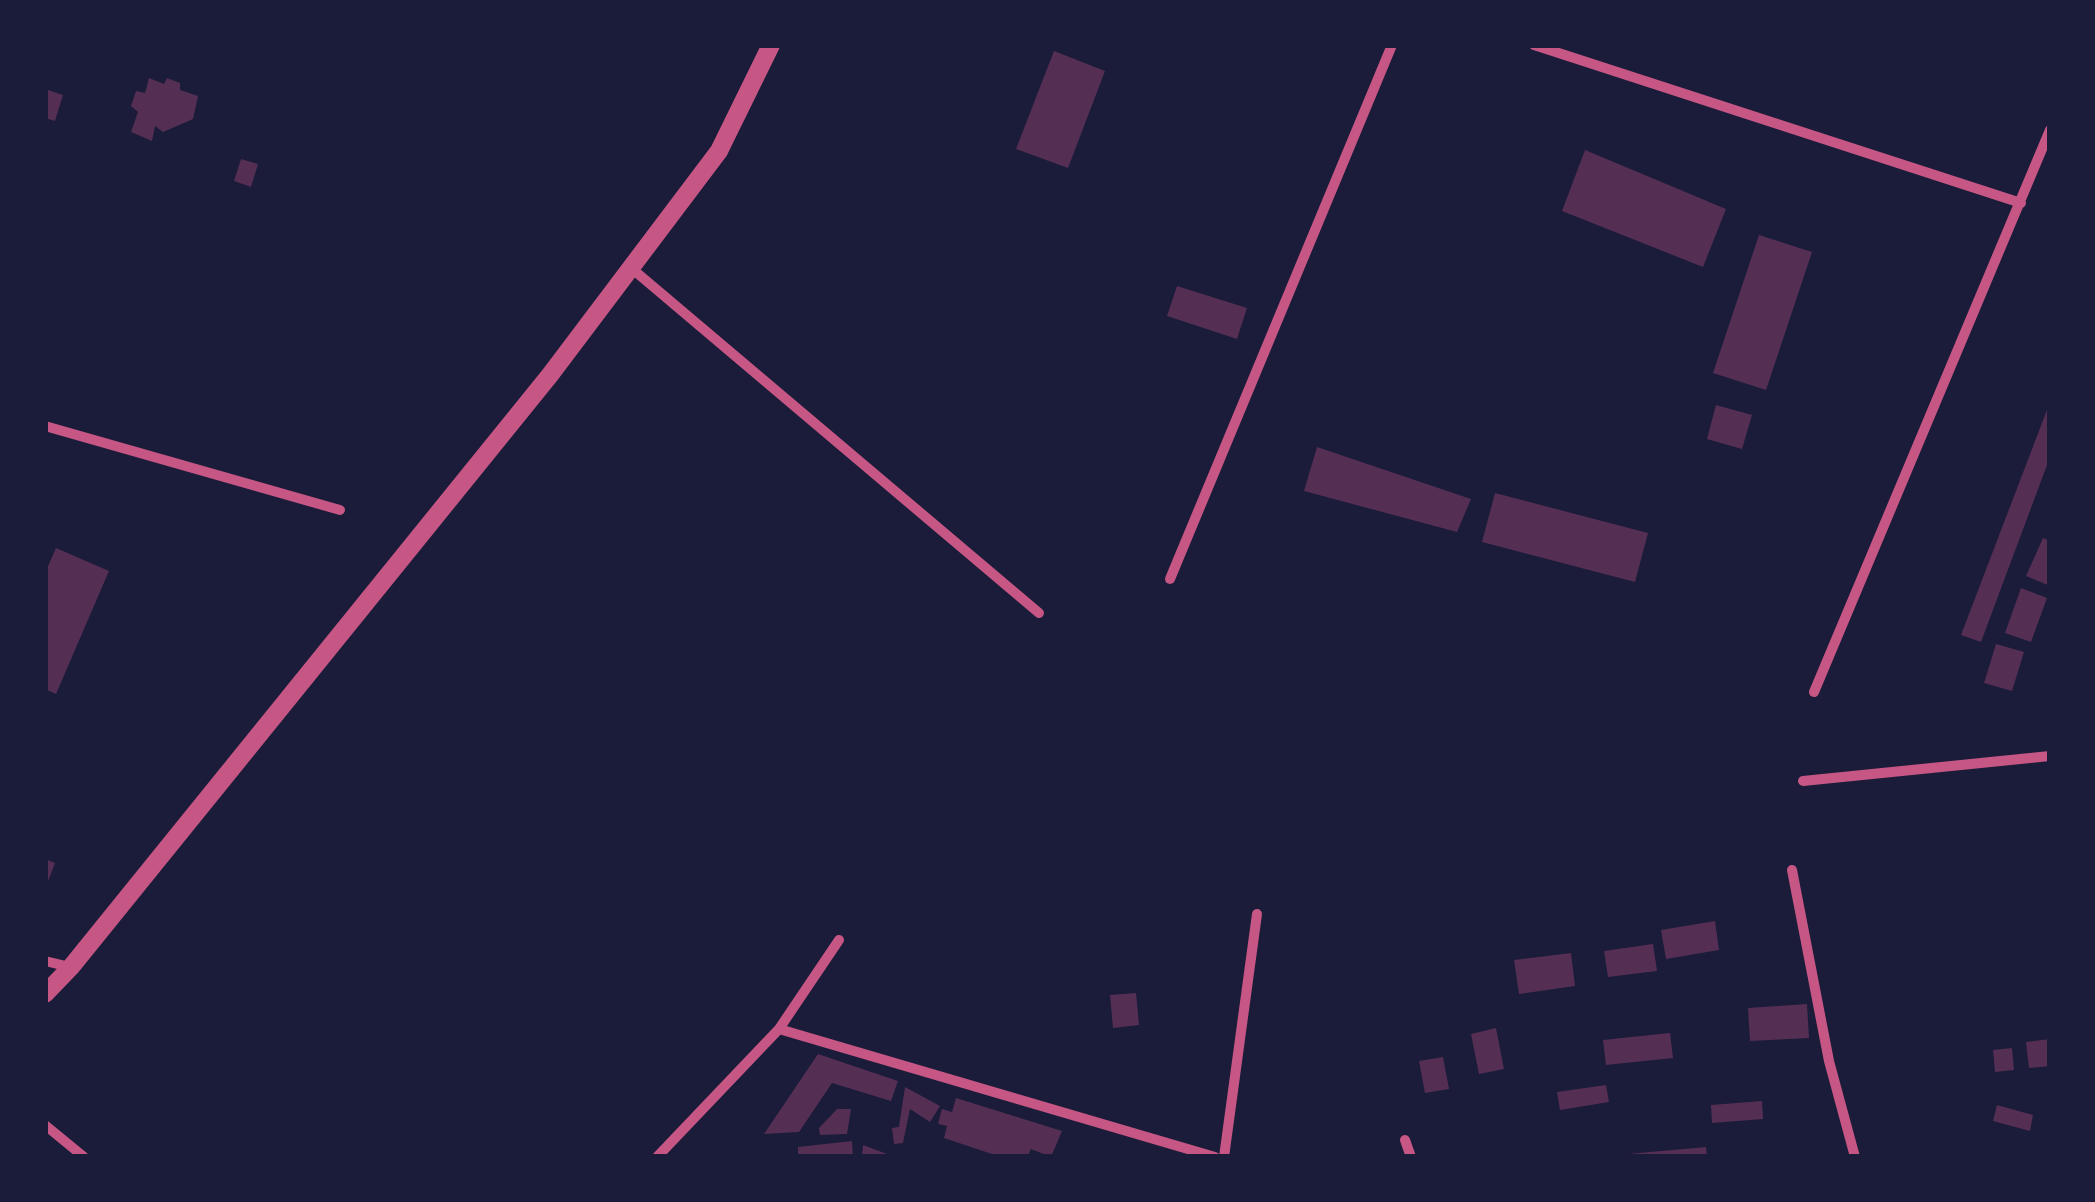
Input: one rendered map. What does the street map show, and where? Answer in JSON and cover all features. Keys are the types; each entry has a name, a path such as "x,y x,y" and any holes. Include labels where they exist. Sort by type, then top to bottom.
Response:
{"street":[{"path":"45,994 71,967 550,375 718,151 772,45"},
{"path":"1170,579 1392,45"},
{"path":"1534,45 2020,203"},
{"path":"1814,692 2050,130"},
{"path":"630,268 1039,613"},
{"path":"45,426 340,510"},
{"path":"1803,781 2050,756"},
{"path":"1792,870 1829,1061 1854,1157"},
{"path":"1224,1157 1257,914"},
{"path":"657,1157 779,1029 839,940"},
{"path":"45,961 71,967"},
{"path":"779,1029 1216,1157"},
{"path":"45,1125 84,1157"},
{"path":"1404,1140 1411,1157"}],"building":[{"path":"1054,51 1105,71 1068,168 1016,149"},
{"path":"149,78 164,84 167,78 180,83 180,90 198,96 193,119 163,132 155,126 152,141 131,132 138,112 131,106 136,91 145,93"},
{"path":"45,89 63,95 55,121 45,118"},
{"path":"1585,150 1726,209 1703,267 1562,211"},
{"path":"241,159 258,164 251,187 234,181"},
{"path":"1759,235 1812,252 1766,390 1713,373"},
{"path":"1177,286 1247,308 1237,339 1167,316"},
{"path":"2050,402 2050,457 1981,642 1961,635"},
{"path":"1716,405 1752,415 1742,449 1707,439"},
{"path":"1317,447 1471,499 1457,532 1304,491"},
{"path":"1495,493 1648,533 1635,582 1482,542"},
{"path":"2043,538 2050,541 2050,586 2026,576"},
{"path":"56,548 109,571 56,694 45,689 45,573"},
{"path":"2021,588 2047,598 2031,642 2005,633"},
{"path":"1996,644 2024,652 2012,691 1984,683"},
{"path":"45,859 55,863 45,889"},
{"path":"1715,921 1719,950 1666,959 1661,930"},
{"path":"1653,944 1657,971 1608,977 1604,951"},
{"path":"1571,953 1575,986 1519,994 1514,960"},
{"path":"1136,993 1139,1025 1113,1028 1110,995"},
{"path":"1807,1004 1809,1038 1750,1041 1748,1008"},
{"path":"1496,1028 1504,1069 1479,1074 1471,1034"},
{"path":"1670,1033 1673,1058 1606,1065 1603,1040"},
{"path":"2050,1039 2050,1066 2029,1068 2026,1042"},
{"path":"2012,1048 2014,1070 1995,1072 1993,1050"},
{"path":"818,1054 898,1081 891,1101 832,1083 799,1132 764,1134"},
{"path":"1443,1057 1449,1089 1425,1093 1419,1061"},
{"path":"1606,1085 1609,1102 1560,1110 1557,1092"},
{"path":"905,1087 940,1106 930,1122 910,1109 903,1143 894,1144 892,1128 899,1127"},
{"path":"956,1098 1062,1131 1051,1157 1031,1149 1027,1157 1001,1157 944,1138 947,1126 938,1124 942,1109 952,1112"},
{"path":"1762,1101 1763,1119 1712,1123 1711,1105"},
{"path":"1997,1105 2033,1115 2030,1131 1993,1121"},
{"path":"837,1109 851,1109 847,1134 820,1135 819,1128"},
{"path":"852,1141 853,1157 798,1157 798,1147"},
{"path":"863,1145 887,1154 886,1157 862,1157"},
{"path":"1706,1147 1707,1157 1628,1157 1628,1154"}]}
